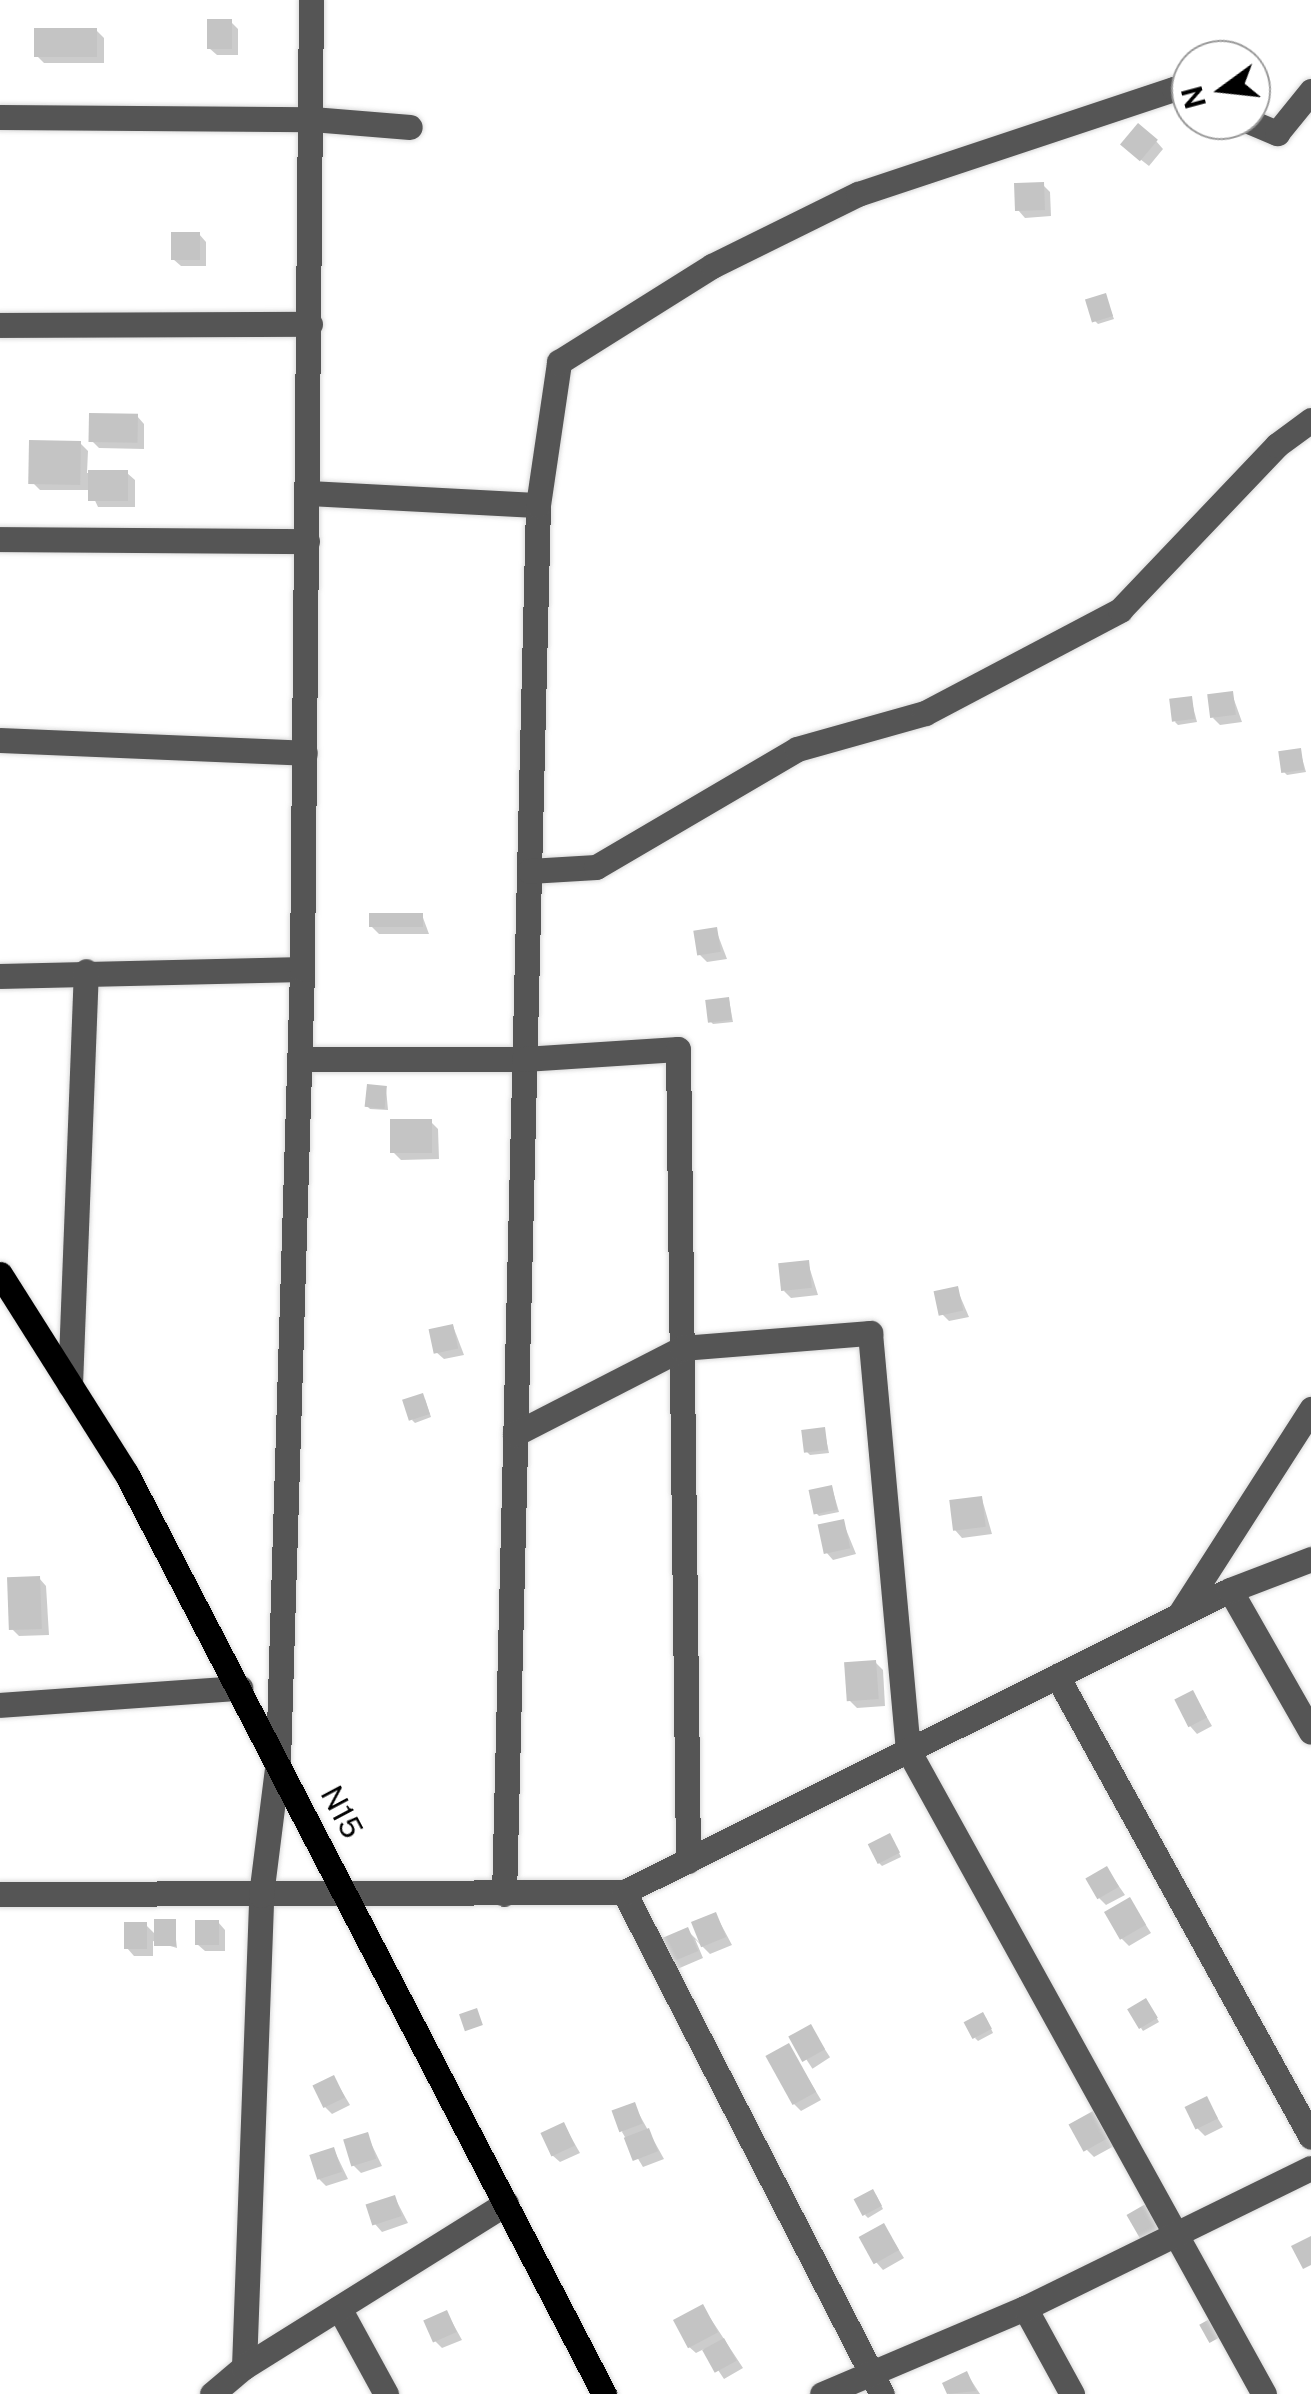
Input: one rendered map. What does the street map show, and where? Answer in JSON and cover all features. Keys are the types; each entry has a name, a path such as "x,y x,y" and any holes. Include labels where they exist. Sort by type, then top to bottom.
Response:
{"main road":[{"name":"N15","path":"0,1274 126,1472 349,1895 604,2394"}],"street":[{"path":"244,2367 261,1895 278,1762 302,969 311,0"},
{"path":"504,1894 538,505 558,362 696,276 858,194 1171,90"},
{"path":"1271,130 1278,133 1311,91"},
{"path":"0,117 312,119 410,126"},
{"path":"0,325 310,324"},
{"path":"529,871 596,867 797,750 926,713 1120,610 1277,444 1311,420"},
{"path":"308,493 538,505"},
{"path":"0,539 307,541"},
{"path":"0,740 304,753"},
{"path":"0,976 86,971 302,969"},
{"path":"70,1385 86,971"},
{"path":"299,1058 524,1058 678,1049 688,1861"},
{"path":"515,1434 682,1348 870,1333 908,1750 1264,2394"},
{"path":"1179,1615 1311,1408"},
{"path":"0,1894 624,1892 1230,1590 1311,1558"},
{"path":"1230,1590 1311,1732"},
{"path":"1057,1676 1311,2137"},
{"path":"0,1704 240,1688"},
{"path":"624,1892 882,2394"},
{"path":"822,2394 870,2370 1025,2308 1311,2168"},
{"path":"212,2394 244,2367 506,2203"},
{"path":"339,2308 386,2394"},
{"path":"1025,2308 1072,2394"}],"building":[{"path":"207,19 232,19 232,49 207,49"},
{"path":"34,28 97,28 97,57 34,57"},
{"path":"1138,123 1158,140 1140,161 1120,144"},
{"path":"1044,182 1045,210 1015,211 1014,183"},
{"path":"171,232 200,232 200,260 171,260"},
{"path":"1106,293 1113,316 1092,322 1085,299"},
{"path":"89,413 138,414 137,443 88,442"},
{"path":"29,440 81,441 80,485 28,484"},
{"path":"88,470 128,470 128,501 88,501"},
{"path":"1233,691 1236,715 1210,718 1207,694"},
{"path":"1192,696 1195,719 1172,722 1169,699"},
{"path":"1301,748 1304,770 1281,773 1278,751"},
{"path":"369,913 423,913 423,927 369,927"},
{"path":"717,927 721,952 697,955 693,931"},
{"path":"729,997 732,1020 708,1023 705,1000"},
{"path":"367,1084 387,1086 384,1109 365,1107"},
{"path":"390,1119 432,1119 432,1153 390,1153"},
{"path":"809,1260 812,1288 781,1291 778,1263"},
{"path":"958,1286 963,1310 939,1316 934,1291"},
{"path":"453,1324 458,1348 434,1354 429,1329"},
{"path":"423,1393 430,1414 409,1421 402,1400"},
{"path":"825,1427 828,1450 804,1453 801,1430"},
{"path":"832,1485 837,1509 814,1514 809,1490"},
{"path":"982,1496 986,1527 953,1531 949,1500"},
{"path":"844,1519 850,1548 824,1554 818,1525"},
{"path":"40,1576 42,1629 9,1630 7,1577"},
{"path":"876,1660 879,1699 847,1701 844,1662"},
{"path":"1193,1690 1207,1718 1188,1727 1174,1700"},
{"path":"890,1833 900,1853 878,1864 868,1844"},
{"path":"1107,1866 1119,1887 1097,1899 1085,1878"},
{"path":"1130,1897 1146,1925 1120,1940 1104,1912"},
{"path":"716,1912 726,1937 701,1947 691,1922"},
{"path":"154,1919 176,1919 176,1946 154,1946"},
{"path":"195,1920 219,1920 219,1945 195,1945"},
{"path":"124,1922 147,1922 147,1949 124,1949"},
{"path":"688,1927 698,1951 666,1965 656,1941"},
{"path":"1146,1998 1158,2018 1139,2029 1127,2009"},
{"path":"477,2008 483,2025 465,2031 459,2014"},
{"path":"983,2012 992,2029 972,2039 964,2022"},
{"path":"811,2024 825,2049 802,2062 788,2037"},
{"path":"789,2043 816,2092 793,2105 765,2056"},
{"path":"334,2075 345,2097 323,2108 312,2086"},
{"path":"1207,2096 1218,2118 1195,2129 1185,2107"},
{"path":"635,2102 643,2124 619,2132 612,2111"},
{"path":"1093,2111 1108,2138 1084,2152 1069,2125"},
{"path":"564,2122 575,2146 551,2157 540,2133"},
{"path":"649,2128 658,2151 633,2161 624,2138"},
{"path":"368,2132 376,2159 351,2166 343,2140"},
{"path":"334,2147 342,2172 317,2180 309,2155"},
{"path":"873,2189 882,2206 862,2216 854,2199"},
{"path":"395,2195 402,2216 372,2226 366,2205"},
{"path":"1149,2202 1163,2226 1140,2239 1126,2215"},
{"path":"884,2223 899,2250 874,2264 859,2237"},
{"path":"1311,2236 1311,2265 1303,2269 1291,2246"},
{"path":"703,2304 718,2332 688,2348 673,2320"},
{"path":"447,2310 457,2332 433,2343 423,2321"},
{"path":"1215,2316 1225,2334 1209,2343 1199,2325"},
{"path":"724,2338 737,2361 715,2373 702,2350"},
{"path":"967,2371 976,2391 947,2394 942,2383"}]}
